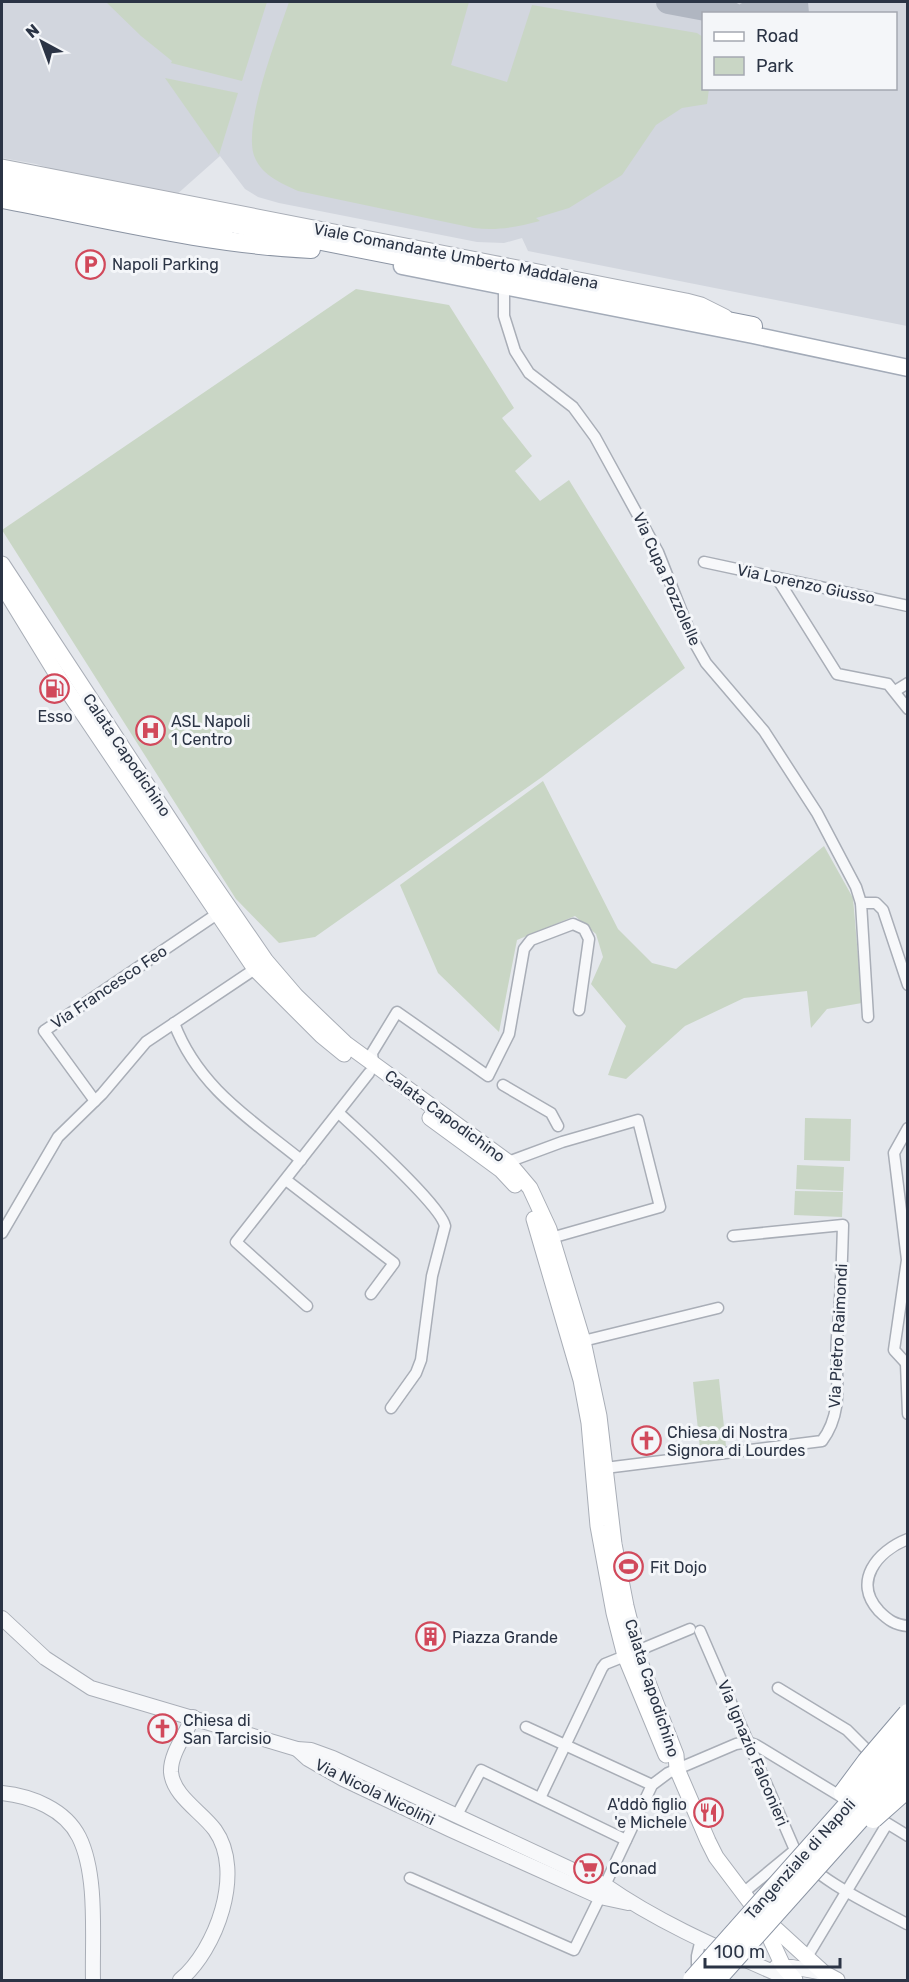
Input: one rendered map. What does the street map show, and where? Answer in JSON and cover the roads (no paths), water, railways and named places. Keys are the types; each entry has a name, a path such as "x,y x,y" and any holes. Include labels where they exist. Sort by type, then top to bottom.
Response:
{"highway":[{"path":"2,178 753,326"},
{"path":"2,199 225,242 264,247 316,249"},
{"path":"783,1878 867,1762 908,1714"},
{"name":"Tangenziale di Napoli","path":"695,1973 908,1738"},
{"name":"Tangenziale di Napoli","path":"715,1980 908,1764"},
{"path":"818,1864 908,1786"}],"main road":[{"name":"Viale Comandante Umberto Maddalena","path":"2,167 686,301 701,305 731,320 753,326 908,357"},
{"name":"Viale Comandante Umberto Maddalena","path":"2,188 753,335 908,368"},
{"name":"Calata Capodichino","path":"2,564 186,846 260,965"},
{"name":"Calata Capodichino","path":"2,585 59,678 217,914 260,965 371,1068 505,1166 530,1188 552,1238 577,1343 584,1394 599,1469 598,1526 607,1582 631,1654 676,1755 677,1769 716,1857 759,1914 831,1977"},
{"name":"Calata Capodichino","path":"505,1166 532,1213 577,1343"},
{"name":"Calata Capodichino","path":"759,1914 783,1966 793,1980"}],"street":[{"name":"Via Cupa Pozzolelle","path":"504,286 504,316 515,351 530,373 573,407 595,437 658,552 693,640 706,663 764,731 817,813 856,887 861,903 868,1017"},
{"name":"Via Lorenzo Giusso","path":"704,562 908,606"},
{"path":"777,578 837,674 888,684 908,709"},
{"path":"895,692 908,683"},
{"path":"861,903 876,903 883,910 908,984"},
{"name":"Via Francesco Feo","path":"95,1101 44,1031 217,914"},
{"path":"308,1306 236,1242 339,1113 371,1068 372,1053 397,1012 488,1076 509,1034 524,949 531,940 573,924 584,929 589,939 579,1010"},
{"path":"2,1233 58,1137 95,1101 146,1042 260,965"},
{"path":"174,1023 182,1044 212,1086 301,1160"},
{"path":"503,1085 551,1113 558,1126"},
{"path":"339,1113 393,1165 444,1220 445,1226 432,1276 421,1360 416,1373 392,1408"},
{"path":"505,1166 562,1142 638,1120 660,1207 552,1238"},
{"path":"908,1128 894,1153 907,1260 894,1350 907,1362 908,1414"},
{"path":"286,1180 394,1263 371,1294"},
{"name":"Via Pietro Raimondi","path":"599,1469 822,1441 831,1429 836,1414 838,1392 837,1338 840,1322 843,1225 733,1236"},
{"path":"577,1343 718,1308"},
{"path":"908,1539 894,1545 879,1558 867,1581 868,1594 876,1607 889,1621 908,1626"},
{"name":"Via Nicola Nicolini","path":"2,1618 45,1658 91,1688 297,1749 308,1759 341,1769 457,1815 602,1891"},
{"name":"Via Ignazio Falconieri","path":"631,1654 695,1630 748,1742 795,1850 803,1862 847,1892 907,1924"},
{"path":"540,1798 602,1668 605,1664 631,1654"},
{"path":"778,1688 847,1730 908,1786"},
{"path":"180,1980 194,1967 207,1949 215,1931 225,1895 227,1871 224,1850 216,1831 181,1794 171,1775 173,1756 186,1735 193,1717"},
{"path":"526,1726 651,1785"},
{"path":"410,1878 574,1950 651,1785 677,1769 736,1744 748,1742 908,1836"},
{"name":"Via Nicola Nicolini","path":"341,1769 343,1779 451,1830 633,1904 756,1966 793,1980"},
{"path":"457,1815 481,1770 626,1840"},
{"path":"2,1793 26,1797 44,1804 66,1820 79,1837 91,1886 93,1980"},
{"path":"807,1957 887,1824"},
{"path":"743,1893 795,1850"},
{"path":"695,1973 701,1939"},
{"name":"Via Nicola Nicolini","path":"756,1966 783,1966 831,1977"}],"place":[{"name":"Napoli Parking","path":"91,264"},
{"name":"Esso","path":"55,688"},
{"name":"ASL Napoli 1 Centro","path":"150,730"},
{"name":"Chiesa di Nostra Signora di Lourdes","path":"646,1441"},
{"name":"Fit Dojo","path":"629,1567"},
{"name":"Piazza Grande","path":"431,1637"},
{"name":"Chiesa di San Tarcisio","path":"162,1729"},
{"name":"A'ddò figlio 'e Michele","path":"708,1813"},
{"name":"Conad","path":"588,1868"}]}
